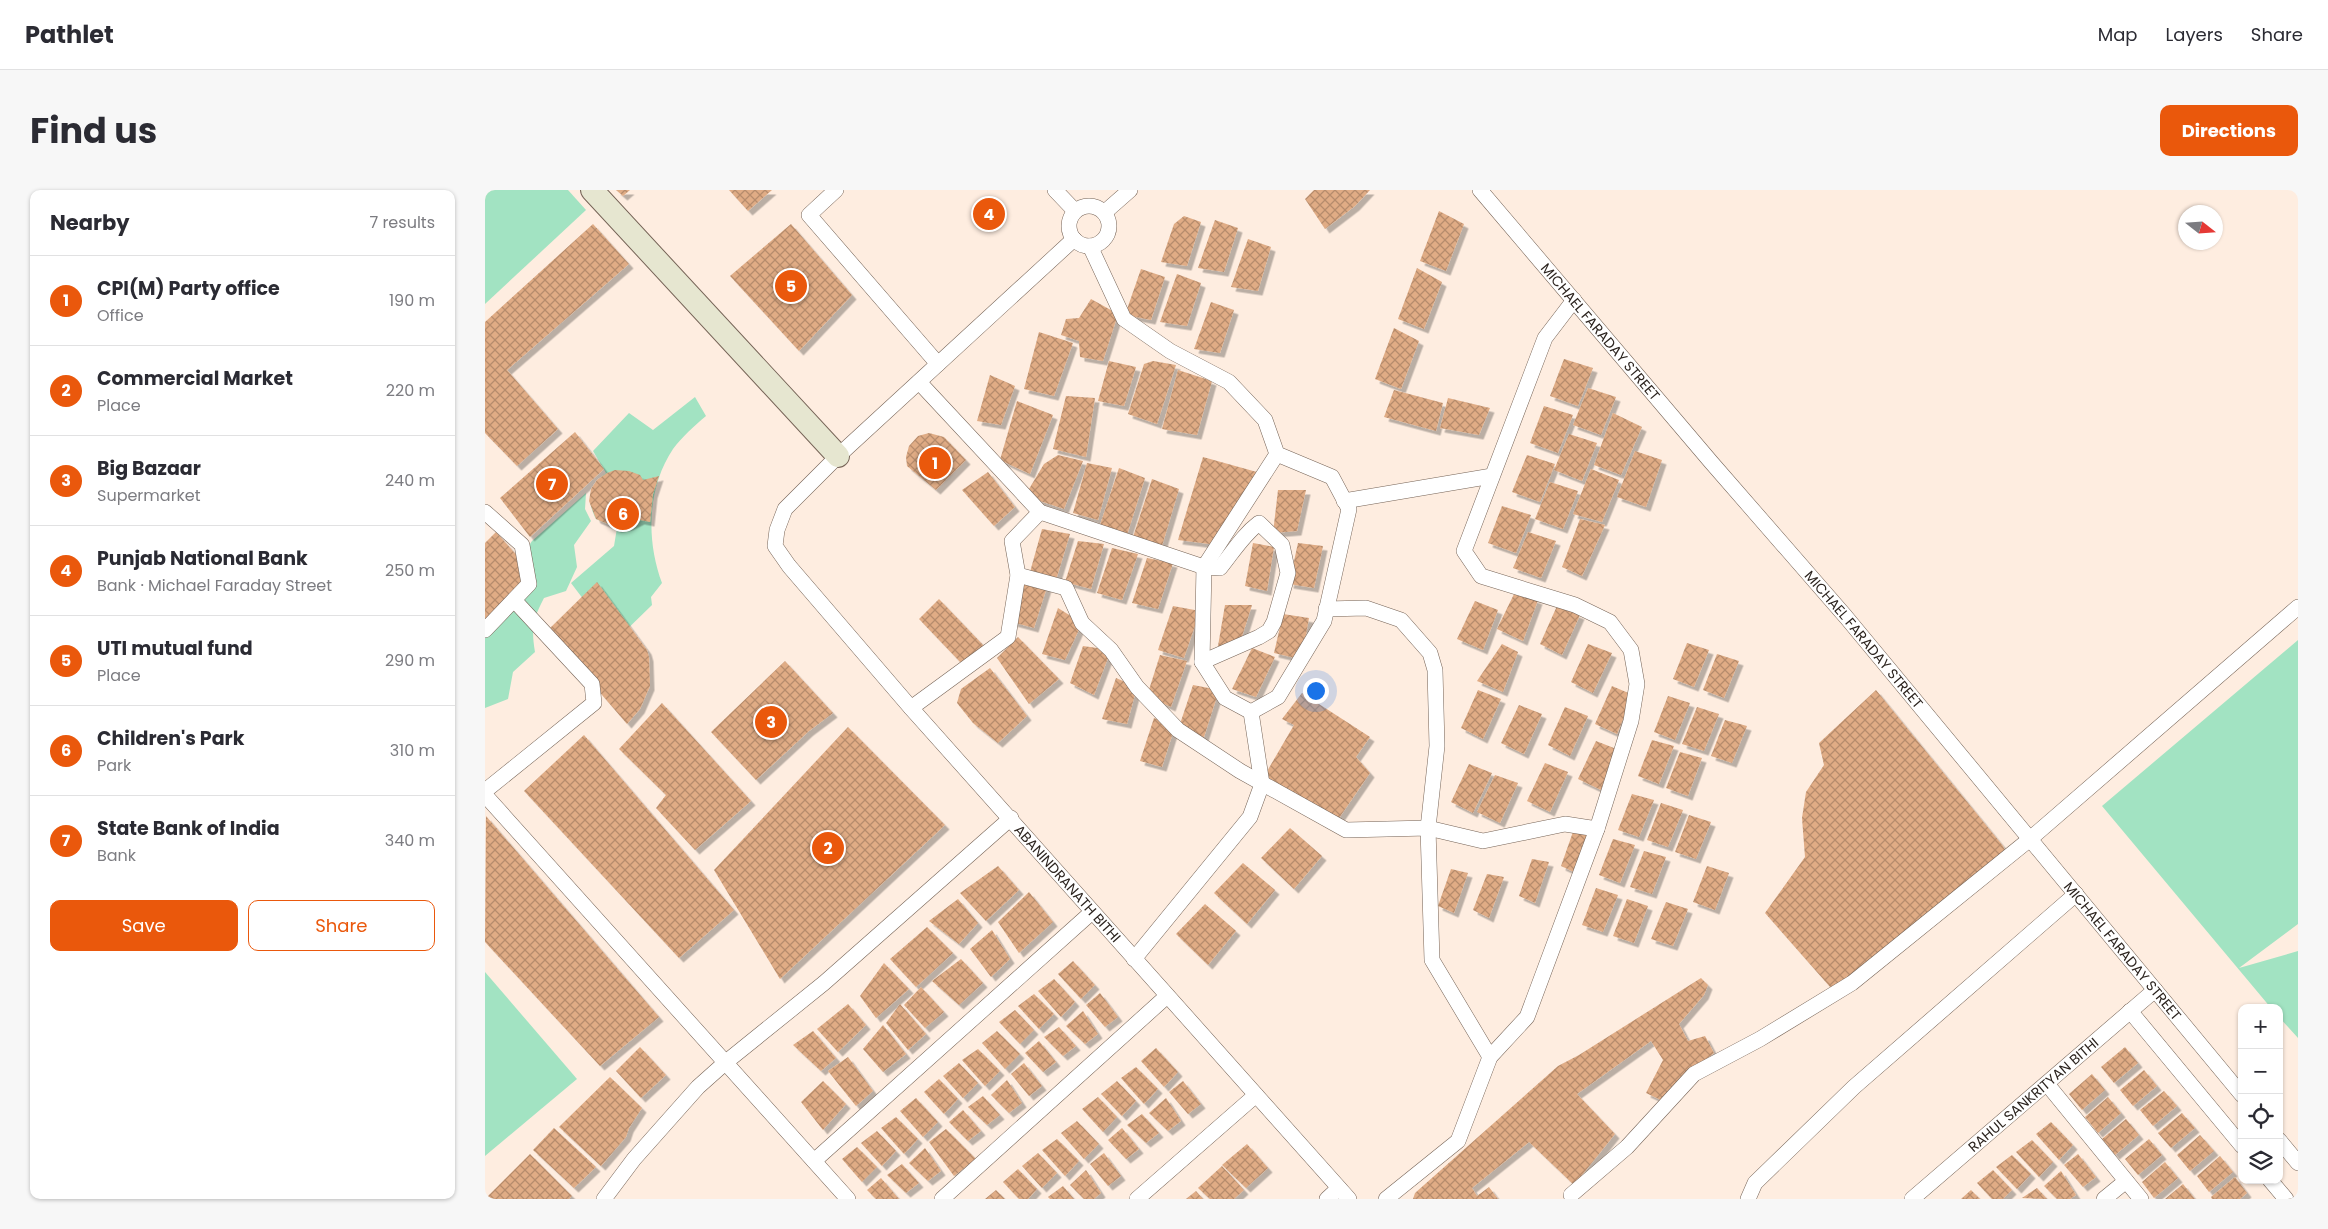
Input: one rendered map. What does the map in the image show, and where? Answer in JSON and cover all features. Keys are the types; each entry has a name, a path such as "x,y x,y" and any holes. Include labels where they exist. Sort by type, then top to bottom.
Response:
{"street":[{"path":"592,190 838,456 1074,239"},
{"path":"836,190 809,215 938,364"},
{"path":"1055,190 1075,211"},
{"path":"1105,212 1131,190"},
{"name":"MICHAEL FARADAY STREET","path":"1480,190 1846,617 2241,1094"},
{"path":"1083,206 1098,207 1105,212 1109,219 1108,234 1098,244 1090,246 1081,245 1074,239 1069,223 1075,211 1083,206"},
{"path":"1090,246 1124,319 1169,351 1229,382 1265,420 1277,454 1332,477 1349,509 1324,621 1278,697 1251,712"},
{"path":"1385,1199 1458,1141 1490,1057 1527,1017 1597,829 1631,722 1637,684 1631,650 1610,622 1575,605 1481,576 1464,551 1545,338 1573,300"},
{"path":"919,382 1040,512 1204,567 1220,568 1237,548 1246,533 1259,522 1282,545 1288,573 1282,600 1269,631 1259,638 1202,662"},
{"path":"1251,712 1225,698 1202,662 1204,567 1277,454"},
{"name":"ABANINDRANATH BITHI","path":"838,456 785,509 777,530 775,546 789,566 911,708 1344,1194"},
{"path":"1344,501 1492,476"},
{"path":"485,512 522,545 529,584 485,630"},
{"path":"911,708 1007,637 1018,575 1012,541 1040,512"},
{"path":"1018,575 1066,588 1083,623 1111,650 1137,687 1178,730 1262,784 1346,830 1428,828 1483,841 1565,824 1597,829"},
{"path":"485,791 594,703 592,684 514,600"},
{"path":"1571,1195 1627,1147 1693,1074 1760,1039 1852,983 2030,839 2298,607"},
{"path":"1326,609 1365,608 1401,620 1430,653 1435,670 1437,746 1428,828 1432,960 1490,1057"},
{"path":"1134,959 1250,817 1262,784 1251,712"},
{"path":"485,795 847,1199"},
{"path":"604,1199 634,1159 698,1087 824,983 1011,818"},
{"path":"1748,1199 1755,1183 1854,1087 2076,894"},
{"path":"814,1161 1092,912"},
{"name":"RAHUL SANKRITYAN BITHI","path":"1913,1199 2155,990"},
{"path":"942,1199 1167,996"},
{"path":"2130,1011 2238,1141"},
{"path":"2047,1084 2141,1199"},
{"path":"1137,1199 1256,1095"},
{"path":"2283,1145 2298,1163"},
{"path":"2104,1199 2126,1181"},
{"path":"2274,1184 2286,1199"},
{"path":"1327,1199 1344,1194"}],"green space":[{"path":"485,190 568,190 586,210 485,304"},
{"path":"695,397 706,416 673,449 664,464 654,497 652,514 653,549 662,583 651,597 652,605 615,641 571,583 614,546 617,528 596,519 591,506 590,500 593,488 606,473 593,451 629,413 653,430"},
{"path":"586,493 585,509 591,521 574,545 577,567 566,591 544,598 537,612 534,624 535,652 513,672 508,699 485,708 485,630 520,559 532,541"},
{"path":"2298,640 2298,924 2239,968 2298,951 2298,1038 2283,1021 2283,1004 2268,1004 2102,806"},
{"path":"485,972 577,1079 485,1156"}],"building":[{"path":"616,190 630,190 623,196"},
{"path":"729,190 772,190 748,211"},
{"path":"1314,190 1370,190 1355,206 1325,229 1305,199"},
{"path":"1439,211 1464,224 1446,271 1420,261"},
{"path":"1184,216 1201,222 1187,266 1161,262 1174,224"},
{"path":"1215,220 1238,228 1224,272 1198,268"},
{"path":"593,224 629,264 507,370 558,429 517,466 485,433 485,322"},
{"path":"791,224 852,295 799,351 730,276"},
{"path":"1248,239 1271,247 1258,291 1231,287"},
{"path":"1417,268 1442,282 1424,329 1398,319"},
{"path":"1141,269 1165,277 1151,320 1125,315"},
{"path":"1177,274 1201,283 1187,326 1160,322"},
{"path":"1091,299 1118,314 1103,361 1080,357 1079,341 1061,335 1066,319 1079,318"},
{"path":"1211,302 1234,310 1220,353 1194,349"},
{"path":"1394,328 1419,341 1401,389 1375,379"},
{"path":"1039,332 1073,343 1054,396 1024,389"},
{"path":"1564,359 1593,368 1578,406 1550,396"},
{"path":"1109,361 1136,367 1124,406 1098,401"},
{"path":"1153,361 1176,365 1157,424 1128,414 1144,364"},
{"path":"1178,370 1212,381 1197,435 1162,429"},
{"path":"990,375 1015,386 1001,425 977,421"},
{"path":"1588,388 1616,397 1601,435 1573,425"},
{"path":"1394,390 1443,403 1436,431 1384,417"},
{"path":"1066,396 1095,398 1086,457 1053,449"},
{"path":"1448,398 1490,408 1479,435 1440,428"},
{"path":"1017,401 1053,415 1030,474 1000,460"},
{"path":"1544,406 1573,415 1558,453 1530,443"},
{"path":"1613,413 1642,427 1621,475 1594,465"},
{"path":"575,432 604,469 530,537 500,498"},
{"path":"929,433 944,437 966,460 936,490 907,466 906,457 909,446 918,436"},
{"path":"1569,434 1597,443 1582,481 1554,470"},
{"path":"1635,451 1662,460 1646,507 1617,497"},
{"path":"1058,455 1083,461 1064,509 1040,501 1029,489 1044,464"},
{"path":"1527,455 1555,464 1540,502 1512,492"},
{"path":"1203,457 1264,474 1218,545 1178,540"},
{"path":"1087,463 1112,468 1098,520 1073,513"},
{"path":"1119,468 1145,478 1127,535 1100,525"},
{"path":"1591,469 1619,480 1602,522 1573,514"},
{"path":"615,470 629,471 640,475 643,480 659,476 653,494 650,522 640,520 628,526 617,528 596,519 589,501 591,489 597,480"},
{"path":"988,472 1015,507 994,526 962,490"},
{"path":"1152,479 1179,489 1162,546 1133,537"},
{"path":"1550,482 1578,491 1563,529 1535,519"},
{"path":"1278,490 1306,490 1297,531 1273,533"},
{"path":"1502,506 1531,515 1516,553 1488,543"},
{"path":"1580,519 1605,525 1582,576 1562,567"},
{"path":"1042,529 1070,534 1056,580 1030,572"},
{"path":"496,532 520,559 529,584 485,628 485,543"},
{"path":"1528,532 1556,541 1541,578 1513,568"},
{"path":"1078,541 1104,544 1091,589 1065,582"},
{"path":"1253,543 1274,547 1267,591 1245,586"},
{"path":"1298,543 1323,546 1314,588 1289,584"},
{"path":"1112,548 1138,554 1122,600 1097,593"},
{"path":"1147,558 1173,563 1158,609 1132,603"},
{"path":"1026,579 1047,587 1034,628 1012,622"},
{"path":"597,582 647,650 649,657 650,686 640,709 627,724 547,631"},
{"path":"1515,592 1538,600 1523,641 1497,629"},
{"path":"939,599 984,646 962,664 919,619"},
{"path":"1475,601 1498,610 1483,650 1457,639"},
{"path":"1225,605 1252,605 1239,646 1218,646"},
{"path":"1173,606 1200,611 1184,658 1158,650"},
{"path":"1557,606 1580,615 1562,655 1540,644"},
{"path":"1058,608 1082,623 1065,660 1042,654"},
{"path":"1283,614 1309,618 1306,635 1295,658 1274,653"},
{"path":"1018,637 1059,679 1029,704 997,658"},
{"path":"1687,643 1709,650 1694,687 1673,679"},
{"path":"1502,644 1518,652 1503,692 1477,681"},
{"path":"1588,644 1612,653 1593,693 1571,682"},
{"path":"1083,646 1111,650 1094,695 1070,683"},
{"path":"1252,648 1275,657 1256,697 1232,689"},
{"path":"1717,654 1739,661 1724,698 1703,690"},
{"path":"1160,655 1187,661 1171,707 1147,696"},
{"path":"785,661 833,713 809,731 756,780 711,732"},
{"path":"990,668 1027,716 998,743 973,723 957,703 961,689"},
{"path":"1116,678 1137,687 1127,724 1102,719"},
{"path":"1193,685 1219,690 1204,737 1178,730"},
{"path":"1612,686 1633,695 1617,734 1595,724"},
{"path":"1478,690 1501,699 1483,739 1461,728"},
{"path":"1876,690 2003,846 2006,853 1857,974 1831,988 1765,913 1805,857 1802,818 1806,792 1824,765 1819,743"},
{"path":"1302,693 1370,737 1356,757 1370,773 1337,821 1271,781 1266,773 1294,725 1282,719"},
{"path":"1668,696 1690,703 1675,740 1654,732"},
{"path":"662,703 751,801 695,850 656,808 666,795 619,749"},
{"path":"1519,705 1542,714 1524,754 1501,743"},
{"path":"1565,707 1588,716 1570,756 1548,745"},
{"path":"1697,707 1719,714 1704,751 1682,744"},
{"path":"1154,718 1175,726 1162,767 1140,761"},
{"path":"1725,720 1747,726 1732,763 1711,756"},
{"path":"848,727 945,825 780,979 714,870"},
{"path":"584,735 734,910 679,958 524,791"},
{"path":"1652,740 1674,746 1659,784 1638,776"},
{"path":"1596,741 1619,750 1601,790 1578,779"},
{"path":"1680,752 1702,758 1688,796 1666,788"},
{"path":"1545,763 1568,772 1550,812 1527,801"},
{"path":"1469,764 1492,773 1473,813 1451,802"},
{"path":"1495,775 1518,783 1500,823 1477,812"},
{"path":"1632,794 1654,800 1639,837 1618,830"},
{"path":"1661,803 1683,810 1668,847 1647,840"},
{"path":"1689,815 1711,822 1696,859 1675,852"},
{"path":"486,816 659,1017 600,1066 485,942"},
{"path":"1290,828 1322,856 1294,889 1261,858"},
{"path":"1574,829 1591,833 1576,873 1561,866"},
{"path":"1613,839 1635,845 1620,883 1599,875"},
{"path":"1644,851 1666,857 1652,894 1630,887"},
{"path":"1532,859 1549,862 1535,903 1519,896"},
{"path":"1243,863 1275,890 1247,924 1214,893"},
{"path":"998,866 1019,890 986,921 960,893"},
{"path":"1707,866 1729,873 1715,910 1693,902"},
{"path":"1451,869 1468,873 1454,913 1438,906"},
{"path":"1487,874 1504,877 1489,918 1473,910"},
{"path":"1596,888 1618,895 1603,932 1582,925"},
{"path":"1029,892 1053,922 1019,953 998,922"},
{"path":"958,899 978,923 959,944 929,921"},
{"path":"1627,899 1648,906 1634,943 1613,936"},
{"path":"1666,902 1688,909 1673,946 1651,939"},
{"path":"1205,904 1236,931 1208,965 1176,934"},
{"path":"927,927 953,953 916,987 890,959"},
{"path":"992,930 1010,959 991,977 970,949"},
{"path":"961,959 983,983 959,1005 932,981"},
{"path":"1073,961 1095,985 1081,999 1058,974"},
{"path":"884,963 909,989 876,1018 860,996"},
{"path":"1701,978 1708,985 1704,995 1679,1024 1688,1041 1705,1036 1714,1053 1687,1074 1663,1101 1646,1093 1663,1060 1651,1041 1577,1094 1615,1134 1574,1185 1529,1142 1472,1188 1477,1196 1489,1187 1498,1199 1413,1199 1415,1193 1558,1066 1579,1055"},
{"path":"1054,979 1075,1002 1061,1017 1038,991"},
{"path":"921,987 944,1012 925,1028 904,1005"},
{"path":"1100,993 1118,1017 1105,1027 1086,1005"},
{"path":"1034,994 1054,1014 1039,1029 1018,1006"},
{"path":"848,1004 866,1025 838,1052 817,1029"},
{"path":"900,1004 926,1034 908,1050 886,1023"},
{"path":"1015,1010 1034,1030 1020,1044 999,1022"},
{"path":"1083,1011 1098,1034 1085,1044 1066,1026"},
{"path":"883,1025 906,1054 883,1072 863,1049"},
{"path":"1059,1027 1076,1046 1063,1056 1044,1037"},
{"path":"813,1031 836,1058 821,1071 793,1045"},
{"path":"997,1031 1020,1054 1005,1069 982,1043"},
{"path":"1039,1041 1056,1062 1043,1072 1025,1053"},
{"path":"640,1047 666,1075 641,1098 616,1071"},
{"path":"2125,1047 2138,1063 2114,1083 2101,1067"},
{"path":"1156,1048 1178,1072 1164,1087 1141,1061"},
{"path":"978,1049 1000,1071 985,1086 962,1060"},
{"path":"848,1057 873,1091 856,1106 828,1071"},
{"path":"959,1063 978,1083 963,1098 943,1076"},
{"path":"1024,1063 1042,1086 1029,1096 1011,1074"},
{"path":"1136,1067 1158,1089 1144,1104 1121,1078"},
{"path":"2144,1070 2157,1086 2133,1106 2120,1090"},
{"path":"2092,1074 2105,1090 2082,1110 2069,1094"},
{"path":"610,1077 642,1108 629,1128 626,1137 601,1166 559,1127"},
{"path":"939,1079 958,1099 944,1114 924,1092"},
{"path":"1007,1080 1022,1103 1009,1113 991,1095"},
{"path":"823,1081 846,1104 823,1130 801,1102"},
{"path":"1117,1081 1136,1101 1122,1116 1101,1094"},
{"path":"1183,1081 1201,1104 1188,1114 1169,1092"},
{"path":"2164,1091 2177,1106 2153,1126 2140,1110"},
{"path":"983,1096 1000,1115 987,1125 968,1107"},
{"path":"1098,1097 1117,1117 1103,1132 1082,1109"},
{"path":"2108,1097 2121,1113 2098,1133 2085,1117"},
{"path":"916,1098 938,1122 923,1137 900,1111"},
{"path":"1166,1098 1181,1121 1168,1131 1149,1113"},
{"path":"963,1110 981,1131 968,1141 949,1122"},
{"path":"2182,1113 2195,1128 2171,1148 2158,1133"},
{"path":"1142,1114 1159,1133 1146,1143 1127,1125"},
{"path":"896,1117 918,1139 904,1154 881,1128"},
{"path":"2126,1119 2139,1135 2115,1155 2102,1139"},
{"path":"1077,1121 1099,1144 1084,1159 1061,1133"},
{"path":"2051,1122 2073,1145 2059,1160 2036,1134"},
{"path":"554,1128 596,1167 574,1188 533,1150"},
{"path":"1122,1128 1139,1149 1126,1159 1108,1140"},
{"path":"946,1129 976,1159 954,1176 929,1142"},
{"path":"877,1131 896,1151 882,1166 861,1143"},
{"path":"2200,1135 2214,1151 2190,1171 2177,1155"},
{"path":"1057,1139 1079,1161 1065,1176 1042,1150"},
{"path":"2149,1139 2162,1155 2138,1175 2125,1159"},
{"path":"2032,1140 2053,1162 2039,1177 2016,1152"},
{"path":"1247,1144 1268,1168 1246,1188 1222,1165"},
{"path":"857,1147 877,1167 862,1182 842,1159"},
{"path":"925,1148 941,1171 928,1181 909,1163"},
{"path":"1038,1153 1057,1173 1042,1188 1022,1166"},
{"path":"1104,1153 1121,1176 1108,1186 1090,1164"},
{"path":"530,1154 572,1196 569,1199 485,1199"},
{"path":"2078,1154 2096,1177 2083,1187 2064,1165"},
{"path":"2012,1155 2031,1174 2017,1189 1996,1167"},
{"path":"2220,1156 2233,1172 2209,1192 2197,1176"},
{"path":"2165,1162 2178,1178 2154,1198 2142,1182"},
{"path":"902,1164 919,1183 906,1193 887,1175"},
{"path":"1222,1166 1244,1190 1234,1199 1210,1199 1198,1188"},
{"path":"1018,1169 1037,1189 1028,1199 1019,1199 1003,1182"},
{"path":"1086,1170 1101,1193 1094,1199 1084,1199 1070,1185"},
{"path":"1993,1170 2012,1190 2003,1199 1992,1199 1977,1183"},
{"path":"2061,1171 2076,1195 2070,1199 2057,1199 2044,1186"},
{"path":"2235,1177 2238,1184 2240,1184 2247,1193 2240,1199 2212,1199 2211,1197"},
{"path":"881,1178 899,1199 876,1199 867,1190"},
{"path":"2183,1184 2195,1199 2165,1199"},
{"path":"1063,1186 1074,1199 1050,1199 1048,1197"},
{"path":"2037,1188 2047,1199 2022,1198"},
{"path":"996,1190 1005,1199 985,1199"},
{"path":"1971,1190 1980,1199 1961,1199"},
{"path":"1196,1191 1203,1199 1186,1199"}],"place":[{"name":"Punjab National Bank","path":"989,214"},
{"name":"UTI mutual fund","path":"791,286"},
{"name":"CPI(M) Party office","path":"935,463"},
{"name":"State Bank of India","path":"552,484"},
{"name":"Children's Park","path":"623,514"},
{"name":"Big Bazaar","path":"771,722"},
{"name":"Commercial Market","path":"828,848"}]}
